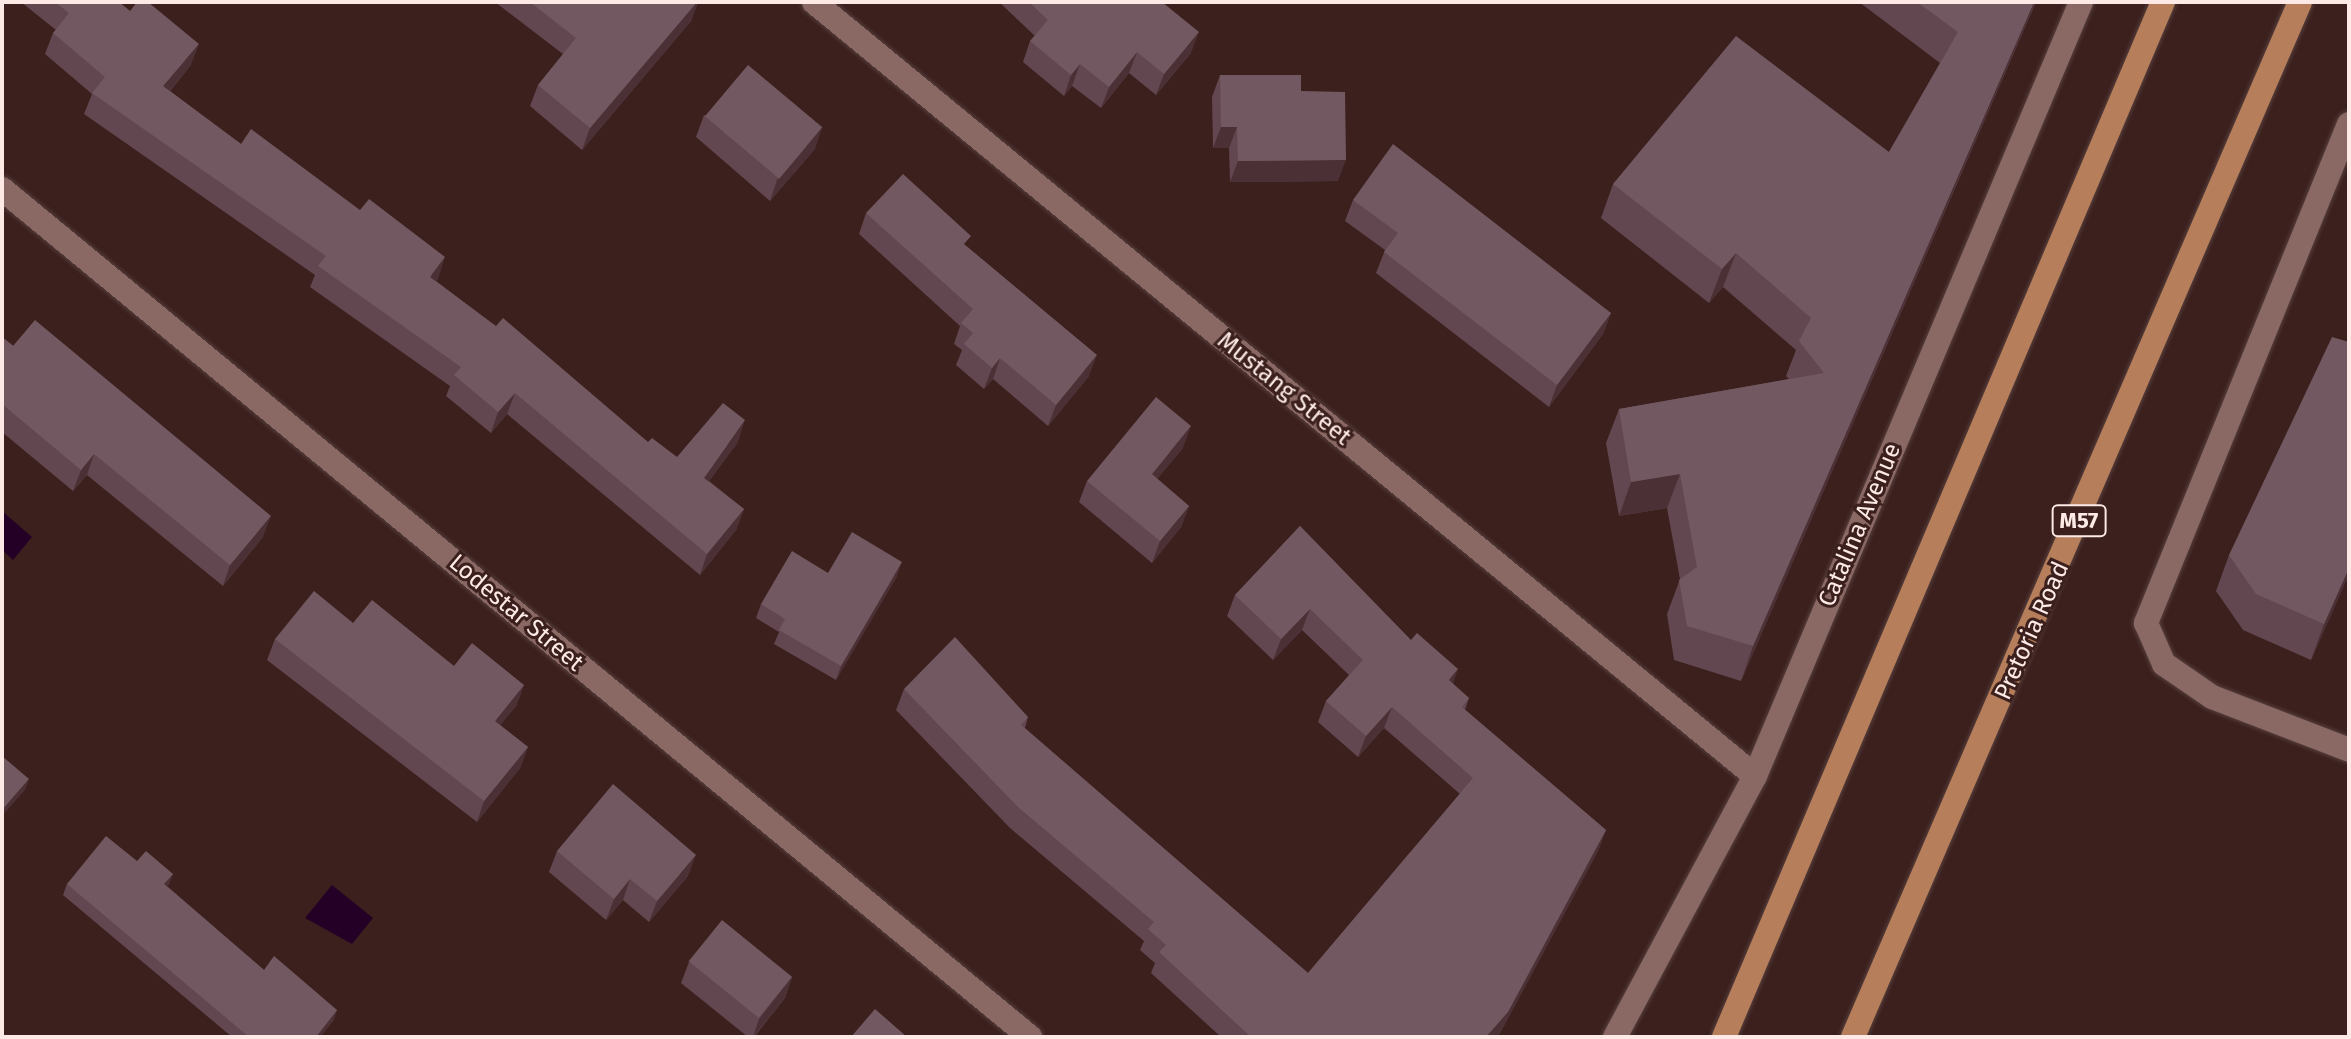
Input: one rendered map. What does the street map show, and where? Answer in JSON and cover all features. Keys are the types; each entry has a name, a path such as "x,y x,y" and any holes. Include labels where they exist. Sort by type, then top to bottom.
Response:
{"main road":[{"path":"1724,1037 2163,2"},
{"name":"Pretoria Road","path":"1853,1037 2300,2"}],"street":[{"name":"Mustang Street","path":"814,2 1755,776"},
{"name":"Catalina Avenue","path":"1615,1037 1755,776 2081,2"},
{"path":"2349,124 2146,623 2164,664 2212,697 2349,750"},
{"name":"Lodestar Street","path":"2,189 1030,1037"}],"shaded area":[{"path":"2,511 32,537 13,560 2,550"},
{"path":"332,885 373,918 352,944 305,918"}],"building":[{"path":"55,2 119,2 130,11 137,2 148,2 199,44 163,86 241,144 251,129 360,210 369,199 445,257 430,277 496,326 503,318 648,442 652,438 677,457 723,403 745,420 704,478 744,509 707,554 515,393 498,412 454,375 461,367 318,266 326,256 92,93 105,77 53,33 69,13"},
{"path":"530,2 697,2 590,128 538,85 576,38"},
{"path":"1029,2 1162,2 1199,32 1164,74 1137,52 1109,87 1080,64 1071,75 1030,41 1048,20"},
{"path":"1917,2 2034,2 1753,646 1687,626 1679,580 1697,567 1680,474 1631,482 1619,409 1824,373 1799,341 1811,318 1736,253 1722,269 1613,184 1736,36 1889,152 1958,32"},
{"path":"748,65 822,127 779,179 705,116"},
{"path":"1220,75 1301,75 1301,91 1345,92 1346,160 1238,161 1237,127 1221,127"},
{"path":"1393,144 1611,313 1557,385 1384,252 1398,233 1353,200"},
{"path":"903,174 971,236 964,244 1097,355 1056,405 1000,358 992,368 964,344 973,333 961,323 973,309 866,213"},
{"path":"35,320 271,516 230,565 94,454 81,470 2,404 2,337 13,346"},
{"path":"2332,337 2349,342 2349,568 2324,624 2256,594 2229,555"},
{"path":"1156,397 1191,426 1152,474 1189,506 1160,541 1087,481"},
{"path":"1300,526 1411,640 1417,633 1458,669 1449,680 1469,698 1462,707 1606,830 1508,1012 1486,1037 1251,1037 1159,952 1166,945 1148,929 1154,922 1018,807 904,689 955,637 1028,717 1021,725 1308,973 1473,778 1392,707 1366,736 1326,701 1363,660 1310,609 1281,639 1235,595"},
{"path":"852,532 902,562 841,666 779,630 785,619 761,604 792,551 828,573"},
{"path":"314,591 353,623 372,600 454,666 472,643 524,685 495,721 528,747 484,801 275,639"},
{"path":"2,756 29,779 2,810"},
{"path":"613,784 696,855 657,901 630,879 614,899 557,851"},
{"path":"106,836 137,861 146,851 173,874 164,884 264,970 274,956 337,1010 316,1037 249,1037 67,884"},
{"path":"722,920 792,977 759,1018 689,961"},
{"path":"875,1009 907,1037 851,1037"}]}
